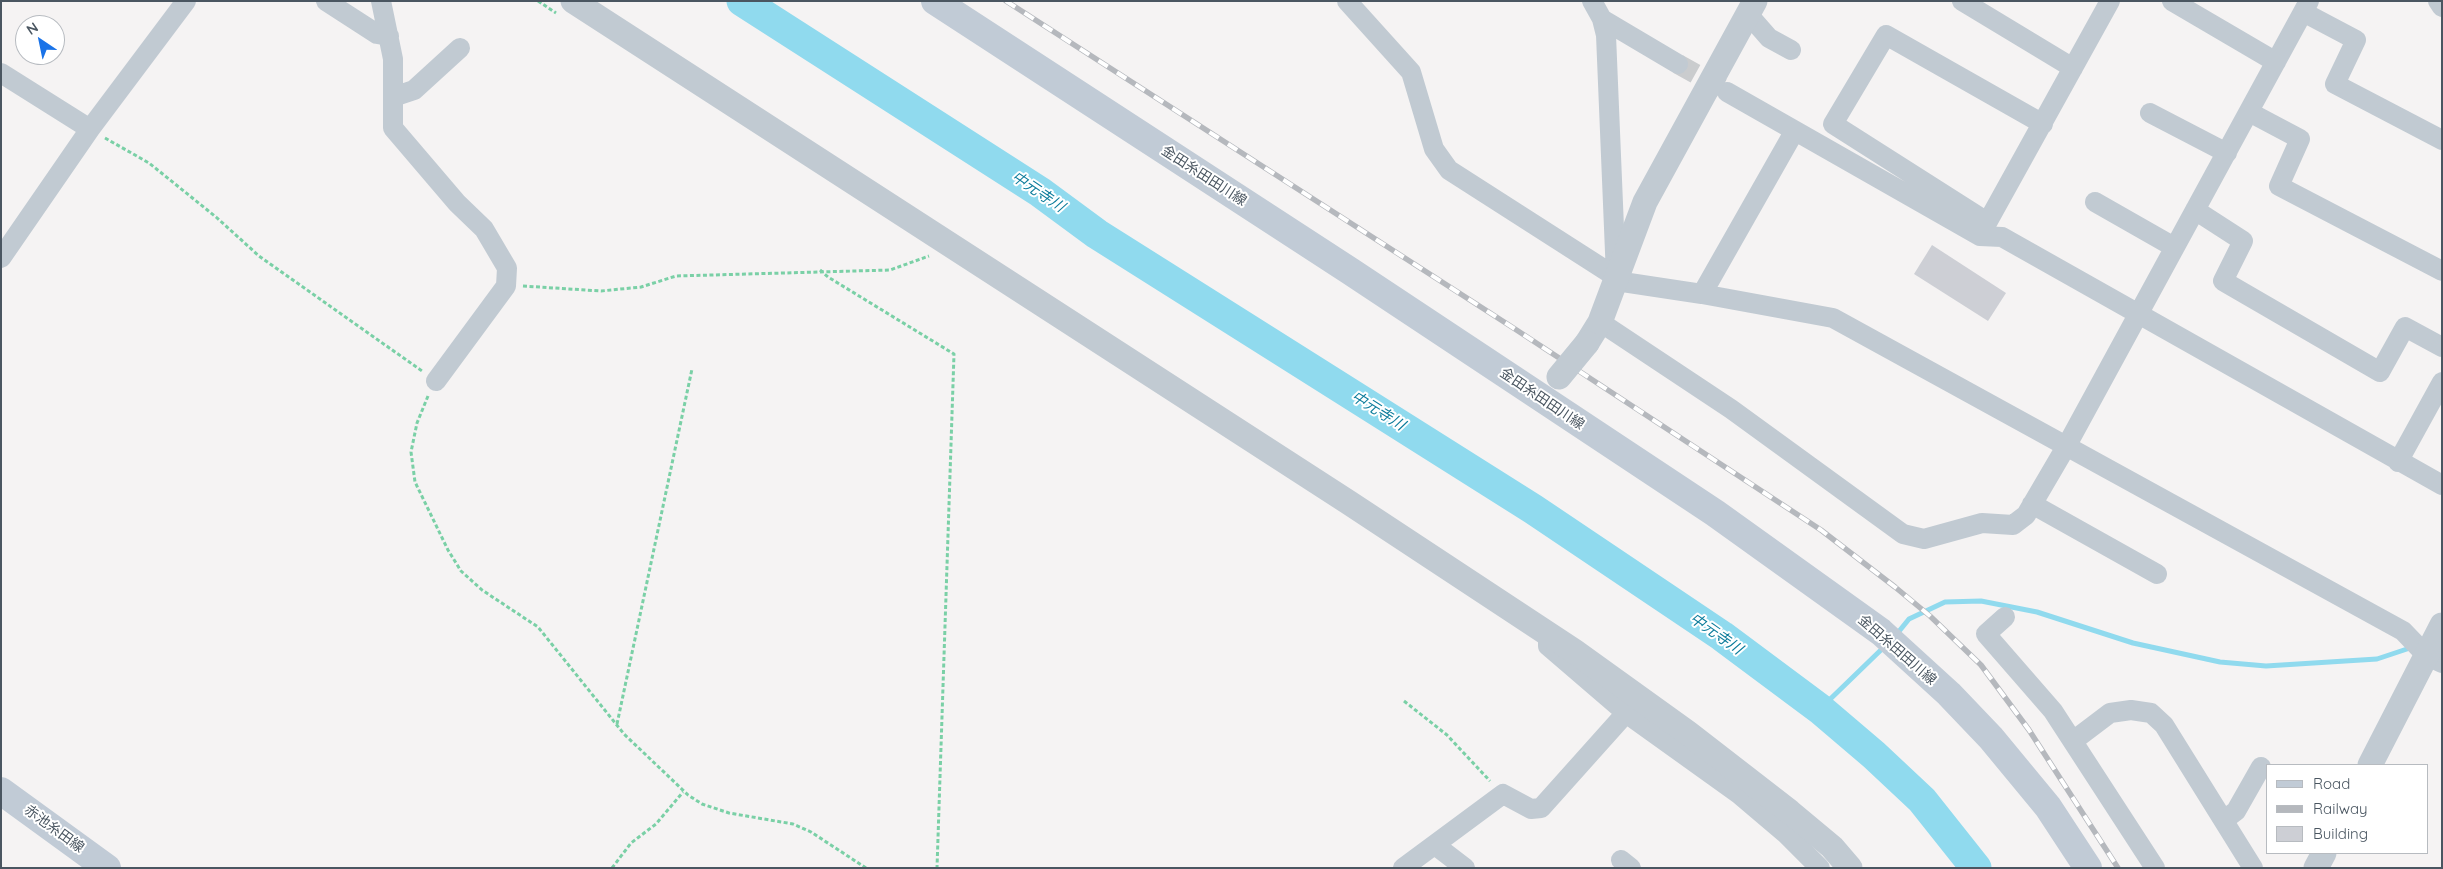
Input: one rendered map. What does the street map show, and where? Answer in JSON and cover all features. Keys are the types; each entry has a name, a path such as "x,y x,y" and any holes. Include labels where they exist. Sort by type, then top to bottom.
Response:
{"main road":[{"name":"金田糸田田川線","path":"934,1 1350,271 1715,513 1881,632 1948,694 1991,738 2048,807 2088,868"},
{"name":"赤池糸田線","path":"3,796 107,868"}],"street":[{"path":"1,258 90,129 186,1"},
{"path":"326,1 377,34 389,36"},
{"path":"382,1 392,58 393,128 418,159 484,230 507,268 506,286 436,381"},
{"path":"573,1 1549,634 1751,782 1832,847 1850,868"},
{"path":"1347,1 1411,72 1434,149 1450,170 1616,277"},
{"path":"1592,1 1602,19 1606,36 1616,281 1702,294 1833,318 2403,631 2434,659"},
{"path":"1962,1 2073,68"},
{"path":"1983,229 2110,1"},
{"path":"2172,1 2276,62"},
{"path":"2438,1 2442,7"},
{"path":"1600,322 1730,409 1903,534 1924,539 1982,523 2013,525 2026,515 2067,445 2306,7 2356,40 2335,84 2442,140"},
{"path":"1542,399 1587,343 1600,322 1645,202 1752,8"},
{"path":"1752,8 1769,38 1790,50"},
{"path":"1602,19 1678,64"},
{"path":"1983,229 1833,124 1886,35 2043,124"},
{"path":"393,97 414,90 460,48"},
{"path":"1,73 90,129"},
{"path":"1727,92 1794,132 2002,237 2137,315 2442,485"},
{"path":"2249,112 2300,139 2279,186 2442,271"},
{"path":"2150,113 2226,153"},
{"path":"1702,294 1794,132"},
{"path":"2095,202 2174,248"},
{"path":"2195,210 2243,241 2223,280 2380,372 2406,327 2442,346"},
{"path":"2398,462 2442,382"},
{"path":"2032,504 2157,574"},
{"path":"2005,617 1986,634 2053,711 2155,868"},
{"path":"2371,764 2434,659 2442,625"},
{"path":"1549,634 1548,646 1626,712 1739,794 1785,833 1820,868"},
{"path":"2073,741 2110,713 2130,710 2151,713 2164,725 2253,868"},
{"path":"1403,868 1502,794 1531,809 1541,808 1626,712"},
{"path":"2224,820 2236,811 2261,766"},
{"path":"1435,845 1464,868"},
{"path":"2316,868 2323,854"}],"path":[{"path":"90,129 149,163 216,217 259,256 436,381 417,423 411,452 415,482 448,550 461,571 482,590 538,627 617,724 684,792 702,804 729,812 793,824 811,832 866,868"},
{"path":"506,286 602,291 641,287 676,276 820,270 890,270 930,256"},
{"path":"820,270 828,277 954,354 937,868"},
{"path":"617,724 692,369"},
{"path":"1404,701 1447,735 1502,794"},
{"path":"612,868 631,843 656,824 684,792"}],"building":[{"path":"1932,245 2006,293 1988,321 1914,274"}],"waterway":[{"name":"中元寺川","path":"742,1 1040,192 1097,234 1533,509 1722,636 1820,709 1874,755 1922,800 1976,868"},
{"path":"1896,635 1909,619 1945,602 1981,601 2037,612 2133,643 2220,662 2266,666 2377,659 2413,647"},
{"path":"1820,709 1884,647"}],"tunnel":[{"path":"1678,64 1723,89"}],"railway":[{"path":"1006,1 1515,329 1821,530 1895,587 1930,616 1981,665 2029,730 2118,868"}]}
